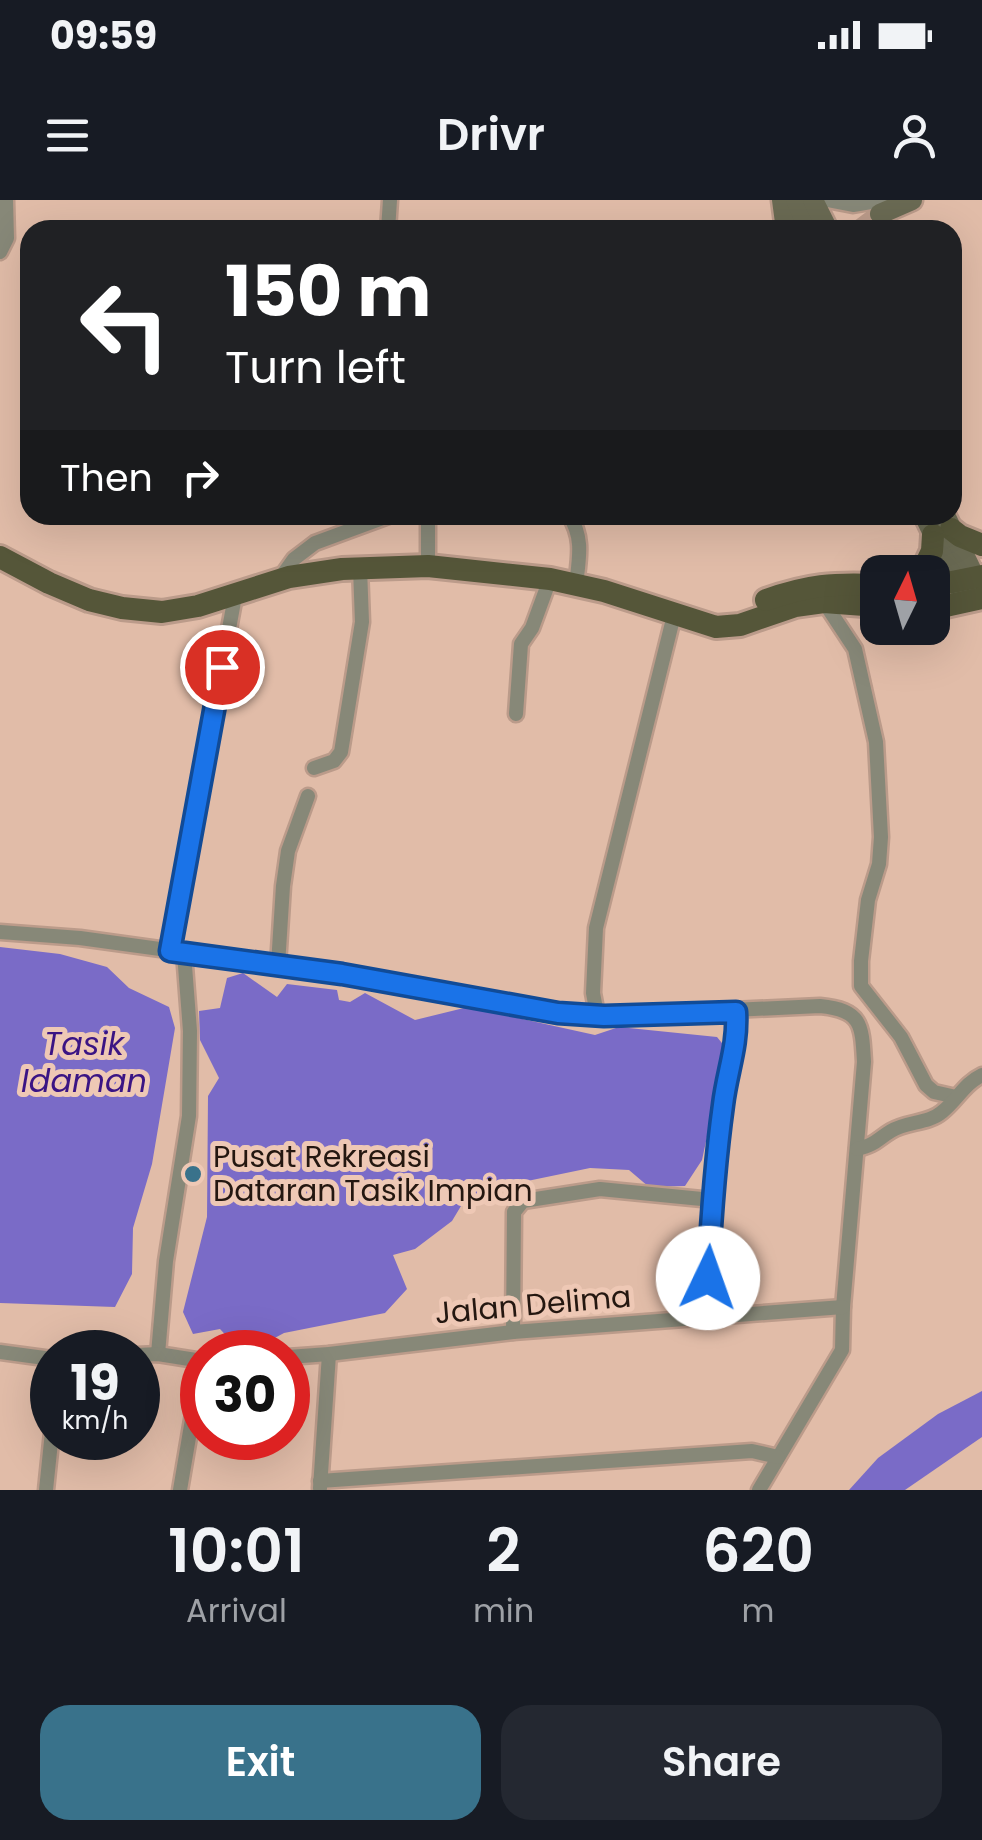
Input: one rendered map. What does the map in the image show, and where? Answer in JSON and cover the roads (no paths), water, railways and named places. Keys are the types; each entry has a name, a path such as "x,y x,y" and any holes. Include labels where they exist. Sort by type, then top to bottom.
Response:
{"main road":[{"path":"882,207 912,200"},
{"path":"930,555 938,525"},
{"path":"939,525 974,588 950,599"},
{"path":"941,525 982,545"},
{"path":"0,557 89,600 162,612 235,596 279,580 360,568 428,566 550,579 604,591 716,627 740,625 795,606 824,602 860,605"},
{"path":"682,618 720,616 822,584 860,585"}],"street":[{"path":"0,252 8,238 6,200"},
{"path":"827,200 882,207"},
{"path":"279,580 294,559 314,543 363,525"},
{"path":"428,525 428,566"},
{"path":"575,525 581,543 576,585"},
{"path":"314,768 334,761 340,752 362,622 360,568"},
{"path":"516,714 521,644 532,628 550,579"},
{"path":"160,1331 166,1261 188,1116 190,1030 177,952 235,596"},
{"path":"824,602 854,649 876,742 881,838 879,864 868,900 862,986 901,1037 926,1085 934,1092 956,1096"},
{"path":"604,1016 596,1009 593,994 596,928 682,618"},
{"path":"278,966 288,850 308,796"},
{"path":"0,932 80,938 342,974 558,1013 604,1016 820,1006 842,1008 857,1019 862,1031 864,1062 842,1350 759,1490"},
{"path":"706,1318 712,1200 723,1101 737,1038 736,1012"},
{"path":"858,1149 874,1145 892,1130 933,1118 982,1074"},
{"path":"513,1332 514,1212 523,1201 600,1188 712,1200"},
{"name":"Jalan Delima","path":"310,1355 513,1332 843,1307"},
{"path":"0,1352 30,1356"},
{"path":"329,1354 320,1486 752,1451 778,1458"},
{"path":"46,1490 49,1460"},
{"path":"180,1490 185,1460"}],"water":[{"name":"Tasik Idaman","path":"0,947 60,954 107,967 129,988 169,1007 175,1028 152,1164 133,1228 132,1274 115,1307 0,1303"},
{"path":"243,973 277,997 287,984 337,990 339,1000 350,1002 365,993 415,1020 468,1007 595,1035 619,1027 717,1037 726,1048 702,1160 685,1186 649,1187 629,1170 590,1168 498,1187 464,1201 452,1221 415,1249 393,1255 407,1289 385,1313 299,1330 191,1330 183,1312 207,1217 208,1096 219,1078 200,1040 199,1011 220,1008 227,978"},
{"path":"982,1391 982,1437 905,1490 849,1490 878,1458 938,1414"}],"tunnel":[{"path":"872,220 880,214"}],"place":[{"name":"Pusat Rekreasi Dataran Tasik Impian","path":"193,1174"}]}
